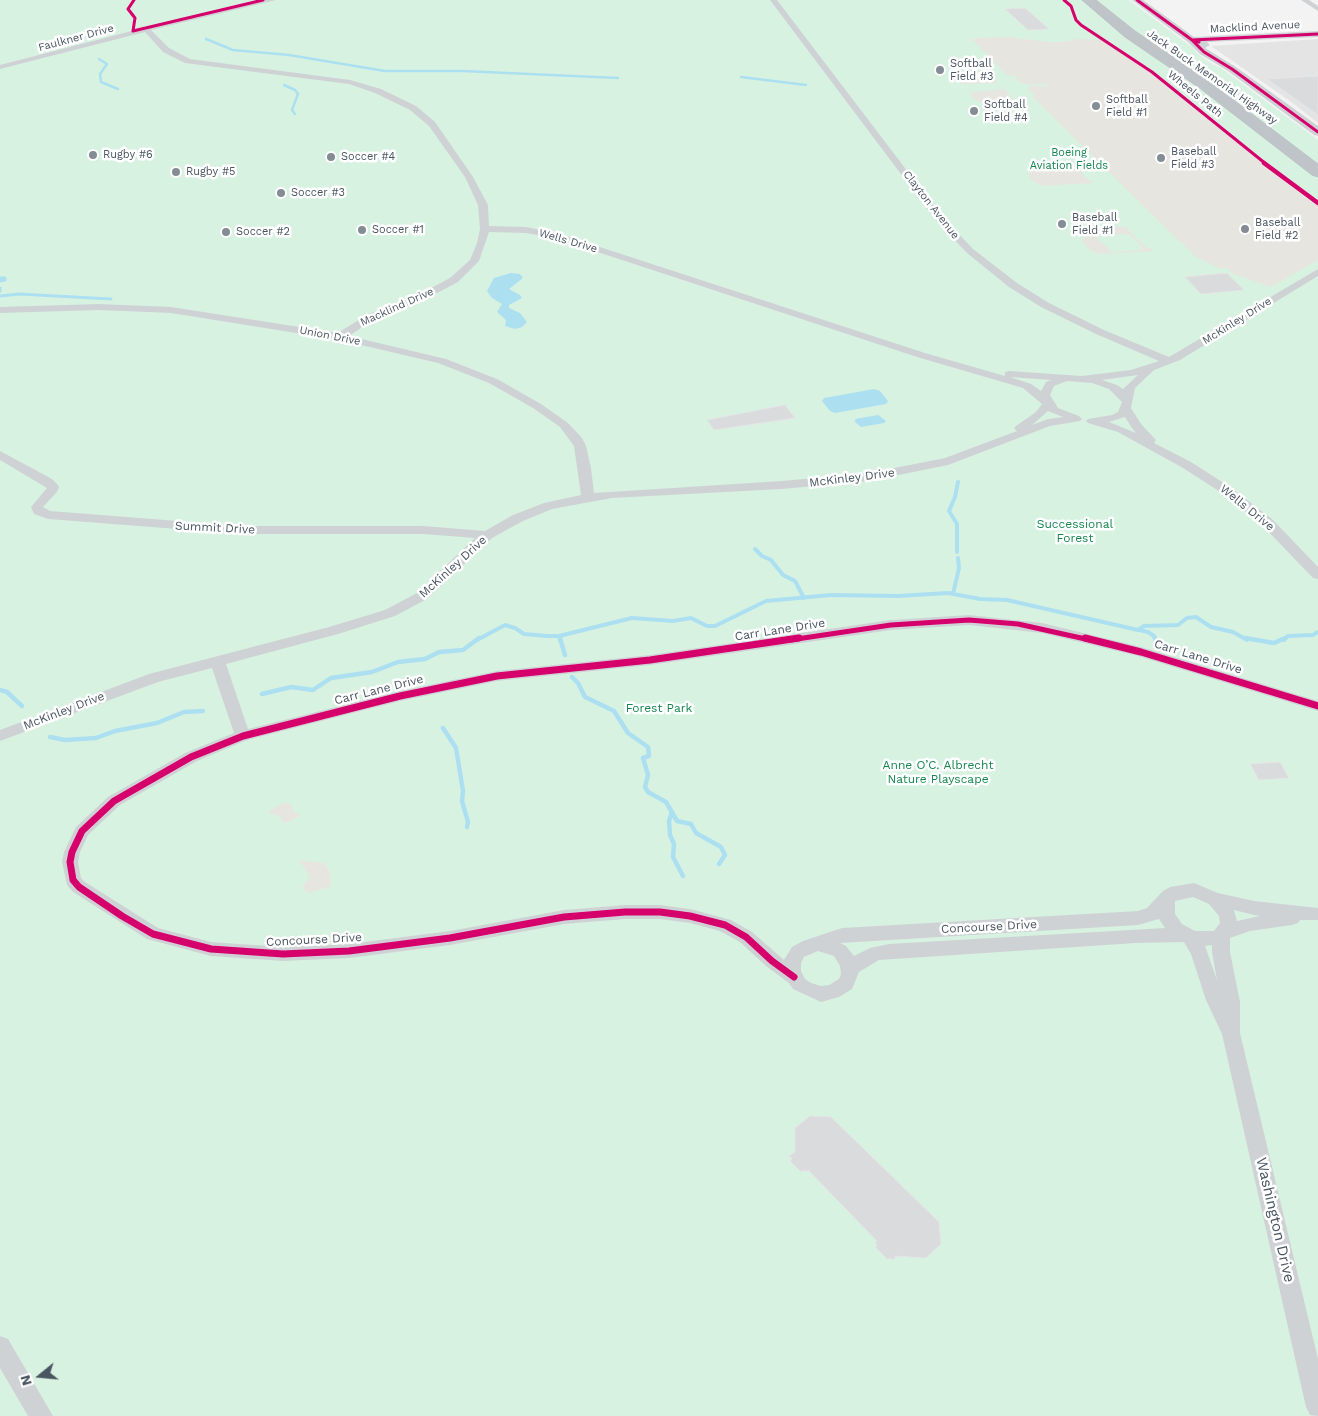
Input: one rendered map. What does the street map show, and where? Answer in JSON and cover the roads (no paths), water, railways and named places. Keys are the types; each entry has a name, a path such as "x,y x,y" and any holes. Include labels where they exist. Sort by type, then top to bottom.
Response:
{"highway":[{"name":"Jack Buck Memorial Highway","path":"1088,0 1120,26 1206,86 1318,172"},
{"name":"Jack Buck Memorial Highway","path":"1107,0 1148,32 1260,110"}],"street":[{"name":"Faulkner Drive","path":"0,67 273,0"},
{"name":"Clayton Avenue","path":"773,0 942,223 970,252 1013,285 1045,306 1169,361"},
{"path":"1137,0 1192,40 1205,45 1232,69 1318,132"},
{"path":"1304,0 1318,9"},
{"path":"146,30 166,50 188,61 350,82 378,91 412,108 432,124 469,177 483,204 486,219 485,229"},
{"name":"Macklind Avenue","path":"1192,40 1318,34"},
{"name":"Macklind Drive","path":"340,337 372,316 416,300 454,280 474,261 480,252 485,229"},
{"name":"Wells Drive","path":"485,229 526,230 557,236 921,354 1028,386 1054,410 1076,419"},
{"name":"McKinley Drive","path":"1005,439 1040,414 1046,401 1044,391 1050,384 1060,380 1121,375 1154,367 1169,361 1318,272"},
{"name":"Union Drive","path":"0,310 99,307 171,310 340,337 423,356 466,369 500,385 537,406 564,425 576,438 583,458 588,497"},
{"name":"McKinley Drive","path":"1126,404 1128,392 1134,382 1154,367"},
{"name":"Wells Drive","path":"973,369 1039,377 1080,378 1113,387 1121,393 1140,431 1166,454"},
{"path":"1076,419 1092,421 1114,418 1126,404"},
{"name":"McKinley Drive","path":"0,736 154,678 333,631 390,613 409,604 434,587 468,550 487,536 534,511 588,497 790,485 869,477 948,461 1048,423 1076,419"},
{"name":"Wells Drive","path":"1092,421 1122,430 1208,478 1249,506 1291,545 1318,574"},
{"name":"Summit Drive","path":"0,455 48,482 53,487 51,492 42,499 37,507 38,511 48,515 242,530 423,530 487,536"},
{"name":"Carr Lane Drive","path":"243,736 425,690 496,676 650,660 891,625 950,620 1018,624 1069,634 1181,663 1318,706"},
{"path":"217,660 243,736"},
{"name":"Concourse Drive","path":"243,736 211,748 168,769 114,801 102,811 82,831 72,852 70,871 73,880 79,887 153,934 211,949 259,954 313,954 392,946 584,915 625,912 674,913 708,920 737,931 794,978"},
{"path":"1182,891 1202,892 1215,899 1254,908 1316,914 1250,924 1207,940 1189,936 1176,930 1168,920 1165,912 1165,902 1172,894 1182,891"},
{"path":"1215,899 1229,918 1229,923 1222,934"},
{"name":"Concourse Drive","path":"809,946 842,935 1138,918 1153,914 1165,902"},
{"name":"Washington Drive","path":"1222,934 1221,952 1231,1002 1230,1034"},
{"name":"Concourse Drive","path":"850,969 876,953 889,951 1136,936 1189,936"},
{"name":"Washington Drive","path":"1189,936 1200,954 1215,1000 1230,1034 1318,1407"},
{"path":"825,945 840,951 847,960 850,969 846,984 838,990 827,994 812,992 794,978 791,968 794,957 803,948 809,946 825,945"},
{"path":"0,1348 41,1416"}],"water":[{"path":"511,273 520,274 523,278 509,289 522,298 509,305 509,308 520,313 527,322 522,327 515,329 505,326 506,320 497,312 502,304 492,298 487,291 494,278"},
{"path":"874,389 880,391 888,401 886,404 835,413 830,411 822,401 824,398"},
{"path":"878,415 886,421 884,423 861,427 854,421 855,419"}],"waterway":[{"path":"206,39 233,50 289,55 385,71 463,71 618,78"},
{"path":"99,59 107,64 100,74 101,82 118,89"},
{"path":"741,77 806,85"},
{"path":"284,85 295,90 298,94 292,110 295,114"},
{"path":"0,278 5,278 5,280 0,281"},
{"path":"0,296 19,294 111,299"},
{"path":"957,552 957,524 949,511 955,497 958,482"},
{"path":"755,549 762,556 771,560 783,575 795,581 804,598"},
{"path":"953,594 959,568 958,558"},
{"path":"804,598 831,595 898,596 953,594"},
{"path":"953,594 980,599 1007,600 1138,630 1144,626 1178,625 1187,618 1196,617 1211,627 1233,632 1247,640"},
{"path":"559,636 632,618 673,621 691,618 707,626 715,626 766,601 804,598"},
{"path":"477,640 505,625 515,628 524,634 559,636"},
{"path":"1139,630 1148,632 1154,636 1155,640"},
{"path":"1284,640 1288,636 1313,635 1318,632"},
{"path":"559,636 560,640"},
{"path":"262,694 291,687 313,690 331,678 372,672 398,662 425,659 439,652 463,650 479,638"},
{"path":"560,638 565,655"},
{"path":"1155,638 1156,643"},
{"path":"1245,638 1274,643 1285,638"},
{"path":"572,677 578,683 585,697 614,711 628,733 648,747 649,756 643,758 648,775 645,787 648,792 666,802 672,812"},
{"path":"0,690 7,692 22,706"},
{"path":"50,737 65,740 96,738 115,731 157,723 184,712 203,711"},
{"path":"443,728 456,748 463,791 462,801 468,822 467,827"},
{"path":"672,812 677,821 691,824 696,833 721,847 725,855 719,864"},
{"path":"672,812 669,821 670,835 674,844 673,857 683,876"}],"place":[{"name":"Softball Field #3","path":"940,70"},
{"name":"Softball Field #1","path":"1096,106"},
{"name":"Softball Field #4","path":"974,111"},
{"name":"Rugby #6","path":"93,155"},
{"name":"Soccer #4","path":"331,157"},
{"name":"Baseball Field #3","path":"1161,158"},
{"name":"Rugby #5","path":"176,172"},
{"name":"Soccer #3","path":"281,193"},
{"name":"Baseball Field #1","path":"1062,224"},
{"name":"Baseball Field #2","path":"1245,229"},
{"name":"Soccer #1","path":"362,230"},
{"name":"Soccer #2","path":"226,232"}],"park label":[{"name":"Boeing Aviation Fields","path":"1069,159"},
{"name":"Successional Forest","path":"1075,531"},
{"name":"Forest Park","path":"659,708"},
{"name":"Anne O’C. Albrecht Nature Playscape","path":"938,772"}]}
